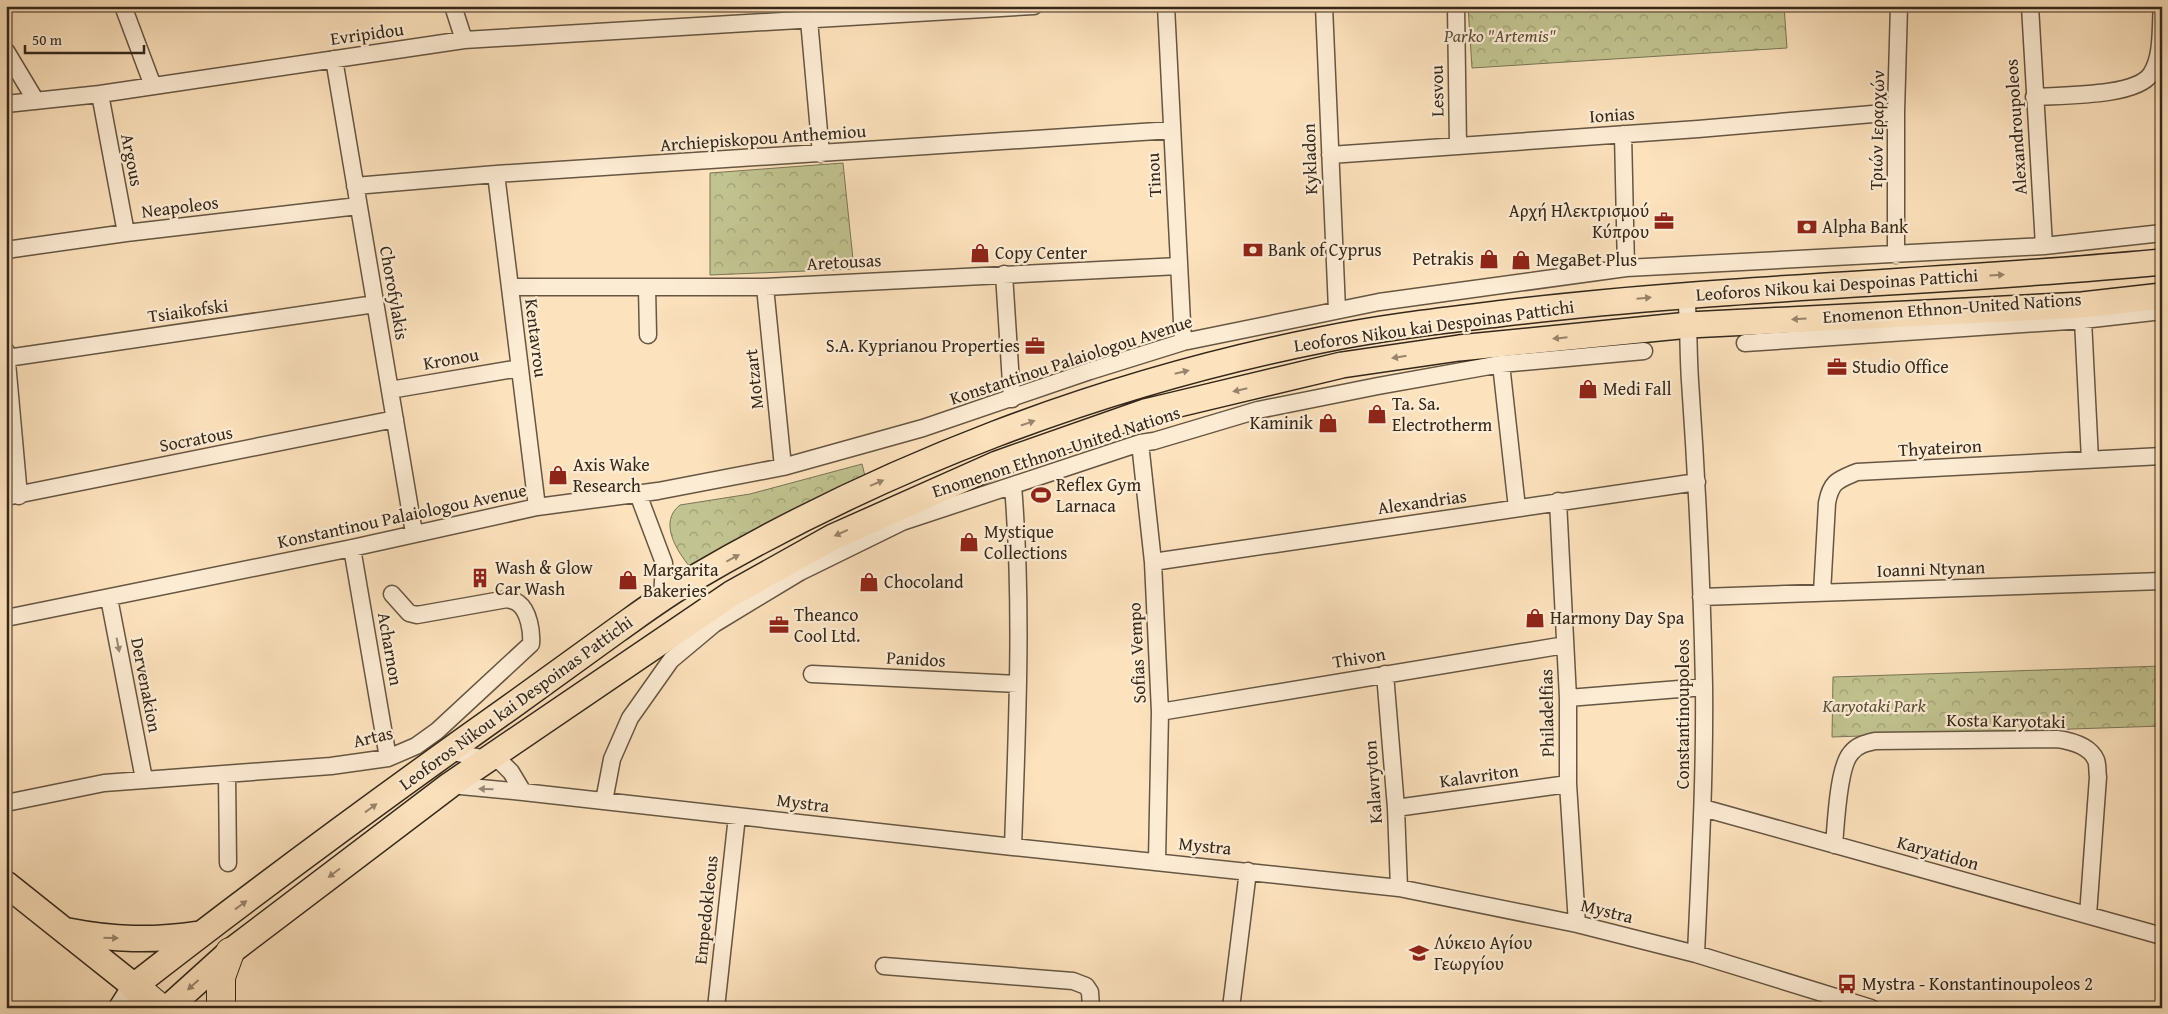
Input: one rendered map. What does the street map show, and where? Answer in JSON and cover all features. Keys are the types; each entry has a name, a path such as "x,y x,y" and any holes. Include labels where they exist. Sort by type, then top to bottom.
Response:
{"highway":[{"path":"221,1008 221,977 230,952"},
{"path":"127,997 160,1008"}],"main road":[{"name":"Leoforos Nikou kai Despoinas Pattichi","path":"127,997 202,934 448,751 662,598 690,580 849,495 982,439 1172,374 1324,339 1602,301 1686,294 2077,270 2162,262"},
{"name":"Leoforos Nikou kai Despoinas Pattichi","path":"168,1008 230,952 450,786 731,594 833,537 997,464 1145,412 1342,365 1459,348 1689,325 2072,305 2162,296"},
{"path":"6,884 63,930 127,997"},
{"path":"63,930 105,938 168,939 202,934"}],"street":[{"path":"123,6 152,86"},
{"path":"453,6 464,40"},
{"name":"Evripidou","path":"6,104 100,94 464,40 809,20 969,8 1034,6"},
{"name":"Tinou","path":"1166,6 1183,342"},
{"name":"Kykladon","path":"1324,6 1337,310"},
{"name":"Lesvou","path":"1456,6 1458,146"},
{"name":"Τριών Ιεραρχών","path":"1896,255 1896,112 1899,6"},
{"name":"Alexandroupoleos","path":"2030,6 2044,246"},
{"path":"2034,97 2122,90 2140,84 2151,75 2157,61 2162,6"},
{"path":"809,20 821,154"},
{"path":"6,51 36,101"},
{"name":"Chorofylakis","path":"334,59 414,533"},
{"name":"Argous","path":"100,94 126,233"},
{"name":"Ionias","path":"1330,155 1896,112"},
{"name":"Archiepiskopou Anthemiou","path":"356,186 496,174 1172,130"},
{"path":"1623,134 1626,268"},
{"name":"Kentavrou","path":"496,174 537,507"},
{"name":"Neapoleos","path":"6,250 126,233 358,206"},
{"name":"Konstantinou Palaiologou Avenue","path":"6,618 352,548 537,507 638,494 783,467 924,428 1090,371 1183,342 1379,302 1626,268 2044,246 2162,232"},
{"name":"Aretousas","path":"510,288 765,287 1179,266"},
{"path":"1004,274 1012,399"},
{"path":"647,287 648,335"},
{"name":"Motzart","path":"765,287 783,467"},
{"name":"Constantinoupoleos","path":"1686,294 1689,325 1688,361 1697,482 1704,687 1703,808 1696,954"},
{"name":"Tsiaikofski","path":"7,354 375,304"},
{"name":"Enomenon Ethnon-United Nations","path":"1745,343 2083,320 2162,311"},
{"path":"2083,320 2090,460"},
{"name":"Enomenon Ethnon-United Nations","path":"604,801 612,759 630,718 671,660 714,624 800,572 902,522 1140,443 1154,441 1258,410 1501,364 1644,351"},
{"path":"7,354 13,497"},
{"path":"1501,364 1516,508"},
{"name":"Kronou","path":"390,390 520,368"},
{"name":"Socratous","path":"13,497 395,419"},
{"name":"Sofias Vempo","path":"1140,443 1153,562 1160,712 1157,861"},
{"name":"Thyateiron","path":"1822,593 1829,489 1838,480 1857,472 2162,456"},
{"name":"Alexandrias","path":"1153,562 1697,482"},
{"path":"1013,486 1018,540 1018,684 1013,847"},
{"path":"638,494 664,563 662,598"},
{"name":"Philadelfias","path":"1558,501 1568,698 1568,784 1577,924"},
{"name":"Acharnon","path":"352,548 388,758"},
{"path":"664,563 690,580"},
{"name":"Ioanni Ntynan","path":"1701,597 2162,581"},
{"name":"Artas","path":"6,803 104,784 331,766 388,758 416,746 437,731 531,644 532,634 525,612 518,603 507,599 417,614 409,613 392,594"},
{"name":"Dervenakion","path":"109,598 144,780"},
{"name":"Thivon","path":"1160,712 1565,645"},
{"name":"Panidos","path":"812,674 1018,684"},
{"name":"Kalavryton","path":"1385,674 1396,808 1399,888"},
{"path":"1568,698 1704,687"},
{"name":"Kosta Karyotaki","path":"1834,845 1844,765 1851,752 1862,744 1875,741 2057,738 2072,741 2087,749 2096,760 2098,777 2088,916"},
{"path":"448,751 490,759 506,766 523,792"},
{"path":"227,775 228,863"},
{"name":"Kalavriton","path":"1396,808 1568,784"},
{"name":"Mystra","path":"450,786 523,792 1399,888 1577,924 1696,954 1871,1008"},
{"name":"Karyatidon","path":"1703,808 2162,936"},
{"name":"Empedokleous","path":"716,1008 737,816"},
{"path":"1231,1008 1248,871"},
{"path":"884,966 1073,981 1086,986 1090,992 1091,1008"}],"green space":[{"name":"Parko \"Artemis\"","path":"1468,6 1784,6 1787,48 1472,68"},
{"path":"843,163 854,269 710,275 710,173"},
{"path":"862,464 867,484 690,567 675,545 670,528 670,520 680,505 750,494"},
{"name":"Karyotaki Park","path":"2162,666 2162,726 1832,737 1833,677"}],"place":[{"name":"Αρχή Ηλεκτρισμού Κύπρου","path":"1664,221"},
{"name":"Alpha Bank","path":"1807,227"},
{"name":"Bank of Cyprus","path":"1253,250"},
{"name":"Copy Center","path":"980,253"},
{"name":"Petrakis","path":"1489,259"},
{"name":"MegaBet Plus","path":"1521,260"},
{"name":"S.A. Kyprianou Properties","path":"1035,346"},
{"name":"Studio Office","path":"1837,367"},
{"name":"Medi Fall","path":"1588,389"},
{"name":"Ta. Sa. Electrotherm","path":"1377,414"},
{"name":"Kaminik","path":"1328,423"},
{"name":"Axis Wake Research","path":"558,475"},
{"name":"Reflex Gym Larnaca","path":"1041,495"},
{"name":"Mystique Collections","path":"969,542"},
{"name":"Wash & Glow Car Wash","path":"480,578"},
{"name":"Margarita Bakeries","path":"628,580"},
{"name":"Chocoland","path":"869,582"},
{"name":"Harmony Day Spa","path":"1535,618"},
{"name":"Theanco Cool Ltd.","path":"779,625"},
{"name":"Λύκειο Αγίου Γεωργίου","path":"1419,953"},
{"name":"Mystra - Konstantinoupoleos 2","path":"1847,984"}]}
